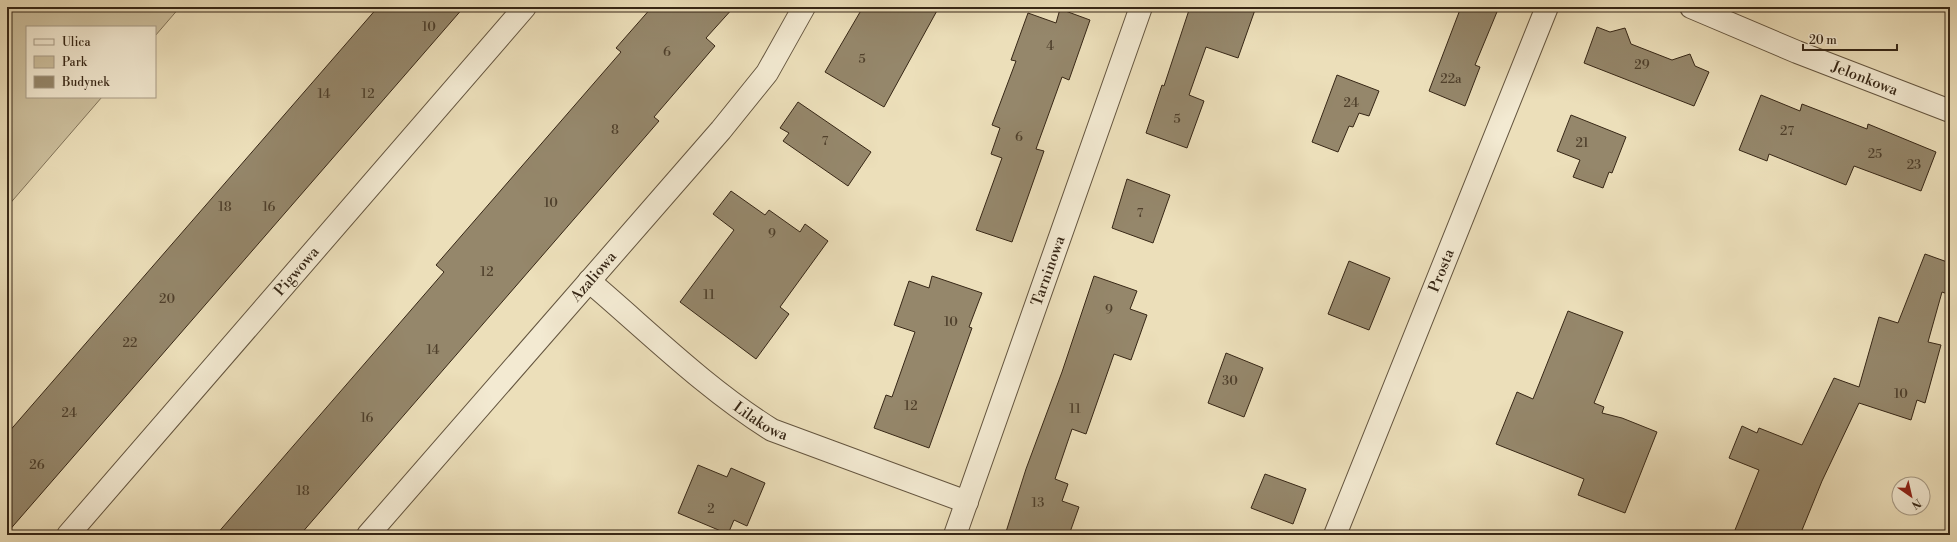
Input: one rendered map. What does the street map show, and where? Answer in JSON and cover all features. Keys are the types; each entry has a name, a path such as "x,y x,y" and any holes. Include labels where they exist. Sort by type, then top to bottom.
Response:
{"street":[{"name":"Pigwowa","path":"68,535 525,7"},
{"name":"Azaliowa","path":"368,535 721,130 767,73 804,7"},
{"name":"Tarninowa","path":"955,535 1141,7"},
{"name":"Prosta","path":"1335,535 1547,7"},
{"name":"Jelonkowa","path":"1691,7 1797,52 1950,111"},
{"name":"Lilakowa","path":"589,281 705,381 744,412 772,430 967,502"}],"green space":[{"path":"7,7 180,7 156,35 156,26 26,26 26,98 101,98 7,207"}],"building":[{"path":"378,7 464,7 7,533 7,434"},
{"path":"652,7 734,7 706,38 715,46 654,117 659,121 300,535 216,535 444,272 436,265 621,52 616,48"},
{"path":"863,7 939,7 884,107 825,72"},
{"path":"1190,7 1256,7 1238,58 1206,47 1189,95 1204,101 1187,148 1146,133 1162,85 1164,86"},
{"path":"1461,7 1499,7 1475,65 1480,67 1465,106 1429,91"},
{"path":"1060,9 1090,20 1069,80 1062,77 1036,149 1044,151 1012,242 976,230 1002,158 991,154 1000,128 992,125 1016,61 1011,60 1028,13 1056,23"},
{"path":"1597,27 1610,32 1625,28 1631,44 1672,60 1690,54 1695,66 1709,72 1694,106 1584,63"},
{"path":"1337,75 1379,91 1369,116 1359,113 1353,127 1349,126 1338,152 1312,142"},
{"path":"1761,95 1800,111 1802,104 1867,129 1868,124 1936,152 1921,191 1854,166 1846,185 1769,154 1767,161 1739,150"},
{"path":"798,102 871,152 848,186 783,141 789,133 780,128"},
{"path":"1571,115 1626,137 1612,173 1609,172 1603,188 1573,177 1580,160 1557,151"},
{"path":"1127,179 1170,195 1153,243 1112,228"},
{"path":"731,191 765,215 769,210 800,232 805,224 828,241 780,307 789,314 756,359 680,302 734,230 713,214"},
{"path":"1925,254 1950,263 1950,295 1942,292 1928,342 1941,345 1925,403 1917,400 1911,420 1859,403 1822,481 1800,535 1733,535 1759,470 1729,458 1742,426 1757,433 1759,428 1802,445 1834,378 1859,387 1879,317 1898,323"},
{"path":"1349,261 1390,278 1369,330 1328,314"},
{"path":"932,276 982,293 969,327 972,328 929,448 874,428 886,395 892,397 915,332 894,325 909,281 929,288"},
{"path":"1094,276 1137,291 1130,309 1147,315 1131,360 1114,354 1086,434 1072,429 1055,479 1068,484 1062,501 1079,507 1069,535 1005,535 1026,469 1062,372"},
{"path":"1568,311 1623,332 1594,403 1604,407 1602,413 1622,418 1657,432 1625,513 1578,495 1584,479 1496,444 1517,392 1533,399"},
{"path":"1226,353 1263,368 1244,417 1208,403"},
{"path":"698,465 727,477 731,468 765,483 747,526 734,520 728,534 678,513"},
{"path":"1265,474 1306,489 1293,524 1251,508"}]}
